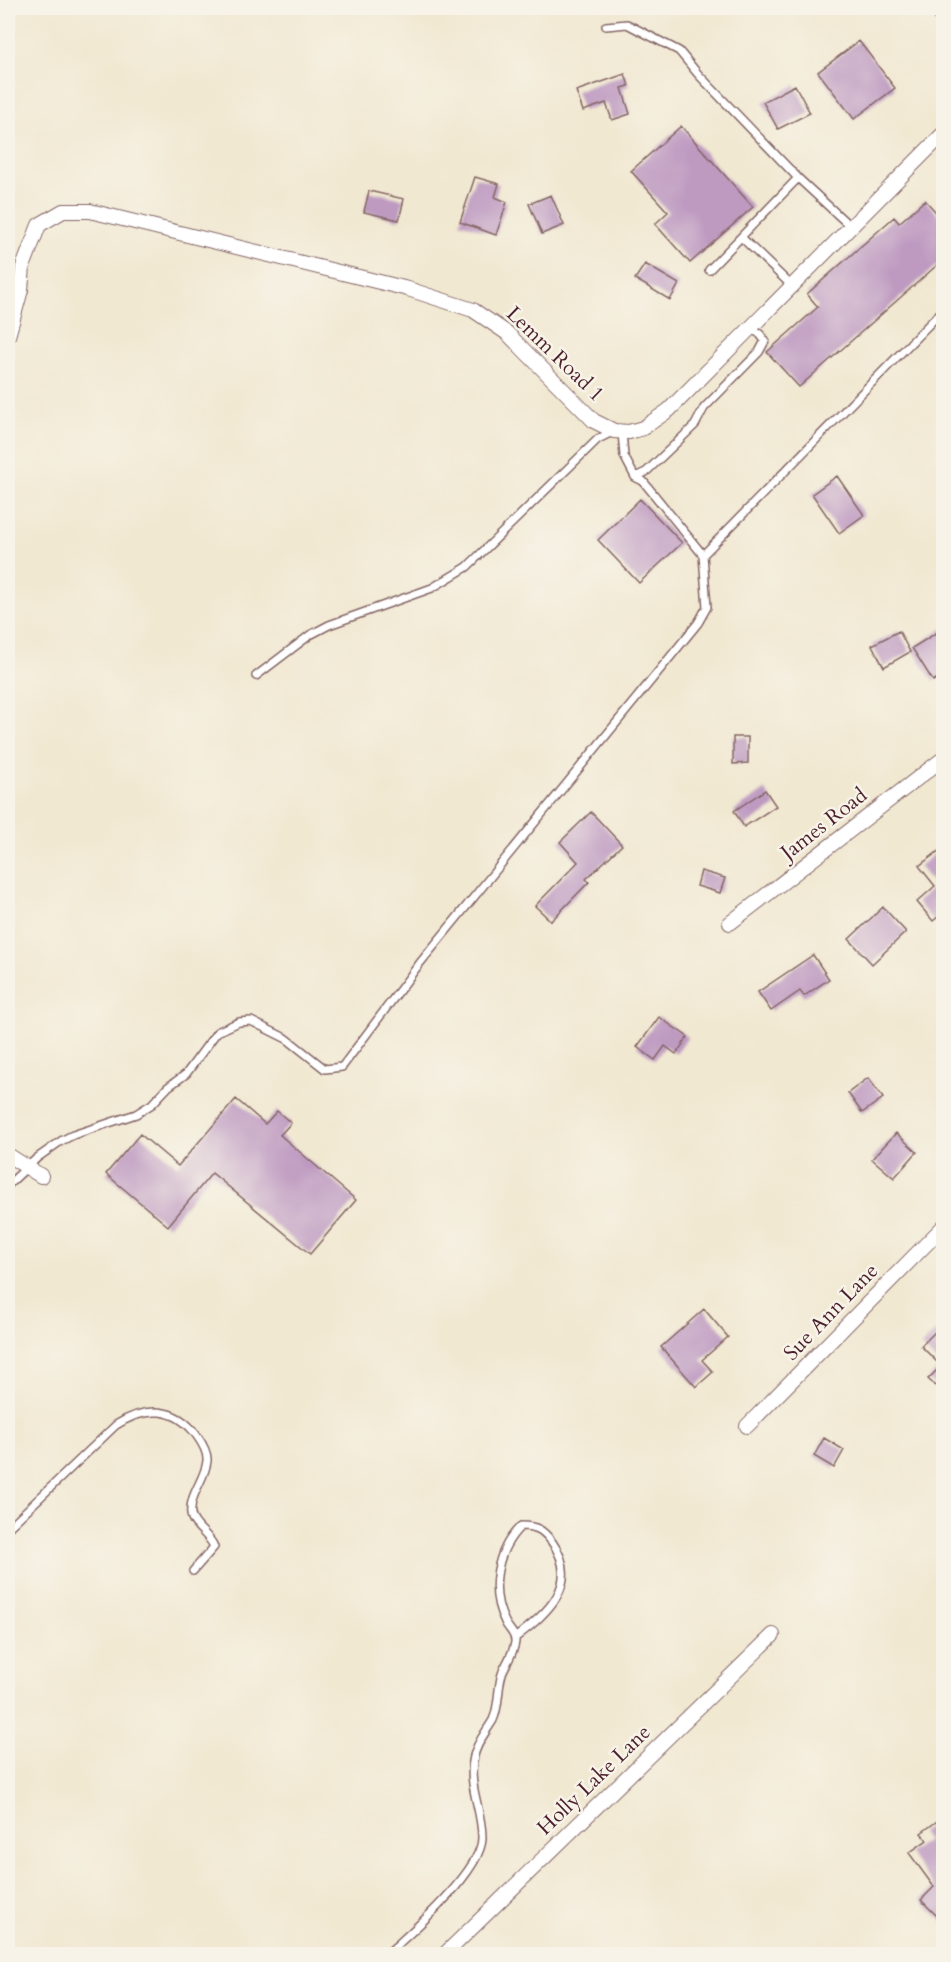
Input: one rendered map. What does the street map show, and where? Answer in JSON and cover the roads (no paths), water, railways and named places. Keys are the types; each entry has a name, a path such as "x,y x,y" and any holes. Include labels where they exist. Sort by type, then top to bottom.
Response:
{"main road":[{"path":"940,8 944,15"}],"street":[{"path":"618,431 643,428 669,410 944,133"},
{"name":"Lemm Road 1","path":"8,336 21,290 22,267 39,225 63,211 90,211 408,289 473,310 507,333 594,421 618,431"},
{"name":"James Road","path":"730,923 944,758"},
{"path":"8,1155 41,1176"},
{"name":"Sue Ann Lane","path":"747,1426 944,1226"},
{"name":"Holly Lake Lane","path":"445,1954 773,1635"}],"lane":[{"path":"606,26 627,24 679,51 698,74 798,178 851,227"},
{"path":"709,270 798,178"},
{"path":"741,237 793,287"},
{"path":"703,555 944,309"},
{"path":"635,477 646,472 695,425 704,408 759,352 765,341 760,334 751,329"},
{"path":"8,1185 37,1158 73,1135 136,1114 152,1104 168,1086 186,1074 217,1032 239,1022 251,1021 287,1039 325,1069 342,1067 420,963 698,623 707,607 703,555 643,481 635,477 624,456 618,431 598,439 467,567 432,588 319,630 256,676"},
{"path":"8,1528 116,1425 132,1415 164,1412 189,1425 205,1449 208,1461 191,1502 191,1512 192,1518 212,1540 214,1547 193,1571"},
{"path":"387,1954 440,1904 480,1856 483,1836 472,1787 471,1770 474,1754 494,1718 502,1673 515,1646 516,1638 540,1618 559,1594 565,1575 562,1558 543,1530 533,1526 521,1526 512,1535 497,1571 497,1600 504,1622 516,1638"}]}
